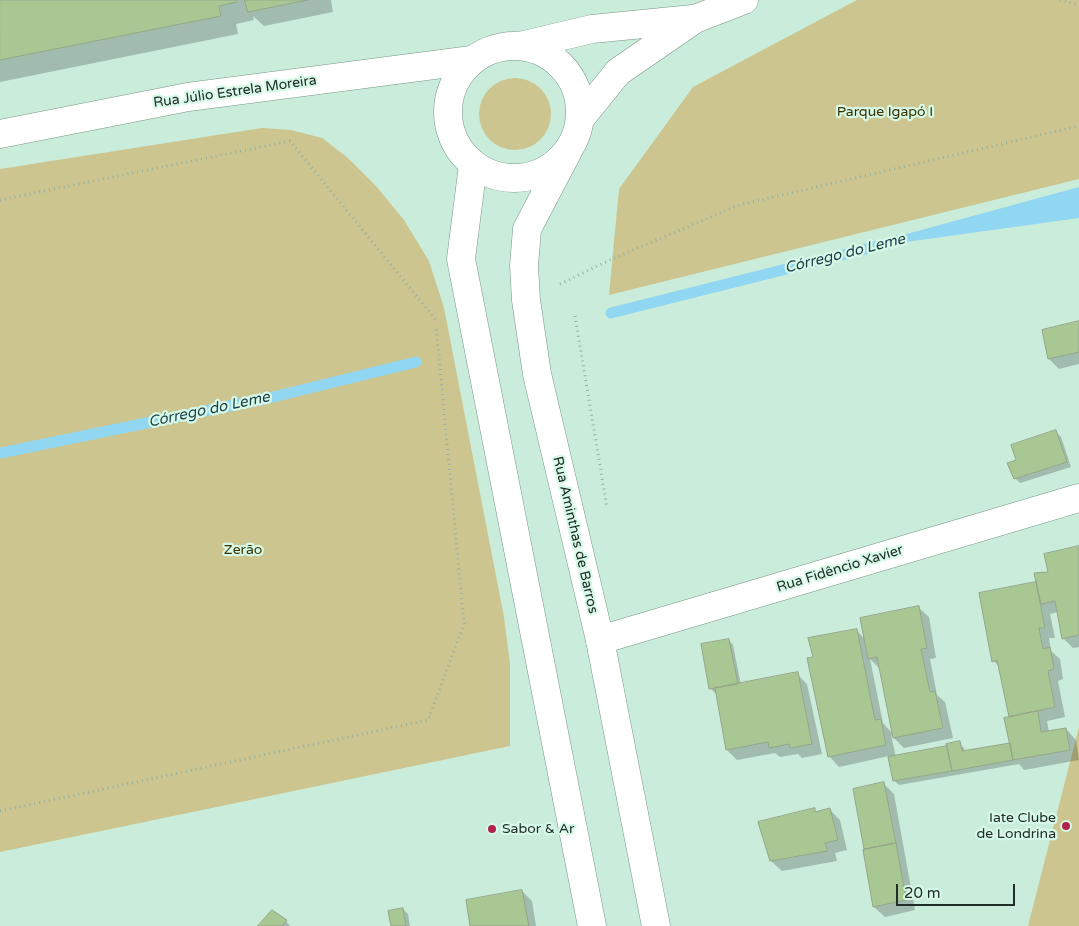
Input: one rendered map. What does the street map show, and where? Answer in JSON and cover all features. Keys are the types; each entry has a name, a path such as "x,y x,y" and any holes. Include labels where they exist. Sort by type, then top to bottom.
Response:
{"street":[{"path":"520,46 540,51 558,62 571,78 578,98 580,119 576,136 568,151 556,164 540,174 523,179 506,179 488,174 473,165 457,148 448,126 448,102 455,80 472,60 493,48 520,46 592,28 694,18 744,0"},
{"path":"580,119 618,72 694,18"},
{"name":"Rua Júlio Estrela Moreira","path":"0,134 188,97 472,60"},
{"name":"Rua Aminthas de Barros","path":"568,151 527,229 524,266 526,300 536,374 600,640 656,926"},
{"path":"473,165 462,259 592,926"},
{"name":"Rua Fidêncio Xavier","path":"600,640 1079,498"}],"path":[{"path":"1060,0 1079,5"},
{"path":"526,300 612,259 740,205 1079,126"},
{"path":"0,200 290,141 436,318 464,624 428,720 0,811"}],"green space":[{"name":"Parque Igapó I","path":"857,0 1079,0 1079,179 609,295 619,189 693,87"},
{"path":"515,78 529,81 541,88 548,100 551,114 548,128 541,140 529,147 515,150 501,147 489,140 482,128 479,114 482,100 489,88 501,81"},
{"name":"Zerão","path":"262,128 291,130 322,138 348,158 376,186 404,220 429,261 444,308 504,617 510,664 510,746 0,852 0,169"},
{"name":"Iate Clube de Londrina","path":"1079,727 1079,926 1028,926"}],"water":[{"path":"1079,187 1079,218 848,250"}],"building":[{"path":"0,0 236,0 237,2 219,6 221,16 0,60"},
{"path":"245,0 308,0 248,12"},
{"path":"1079,321 1079,352 1048,359 1042,330"},
{"path":"1056,430 1067,462 1014,479 1007,463 1016,460 1011,445"},
{"path":"1079,546 1079,635 1062,639 1055,601 1041,604 1034,573 1048,572 1044,554"},
{"path":"1036,582 1045,628 1039,628 1043,649 1050,647 1054,669 1048,671 1055,707 1009,717 997,660 992,662 979,593"},
{"path":"919,606 927,648 921,649 930,692 935,691 943,728 893,738 877,657 868,659 860,618"},
{"path":"857,629 875,720 881,719 886,745 828,757 807,658 813,657 808,638"},
{"path":"729,639 738,684 709,689 701,644"},
{"path":"798,672 812,744 790,748 789,744 769,748 768,742 726,750 715,688"},
{"path":"1038,711 1041,732 1066,728 1070,750 1013,760 1004,718"},
{"path":"960,741 962,751 1010,743 1013,760 952,771 946,744"},
{"path":"947,746 952,771 893,781 888,757"},
{"path":"884,782 896,843 864,849 853,789"},
{"path":"815,808 815,812 830,808 838,840 825,843 828,851 770,861 758,822"},
{"path":"896,843 906,900 873,907 863,850"},
{"path":"522,890 529,926 470,926 466,900"},
{"path":"403,908 406,926 391,926 388,911"},
{"path":"272,910 287,920 282,926 258,926"}],"waterway":[{"name":"Córrego do Leme","path":"611,313 898,241"},
{"name":"Córrego do Leme","path":"0,453 273,397 416,362"}],"place":[{"name":"Iate Clube de Londrina","path":"1066,826"},
{"name":"Sabor & Ar","path":"492,829"}]}
